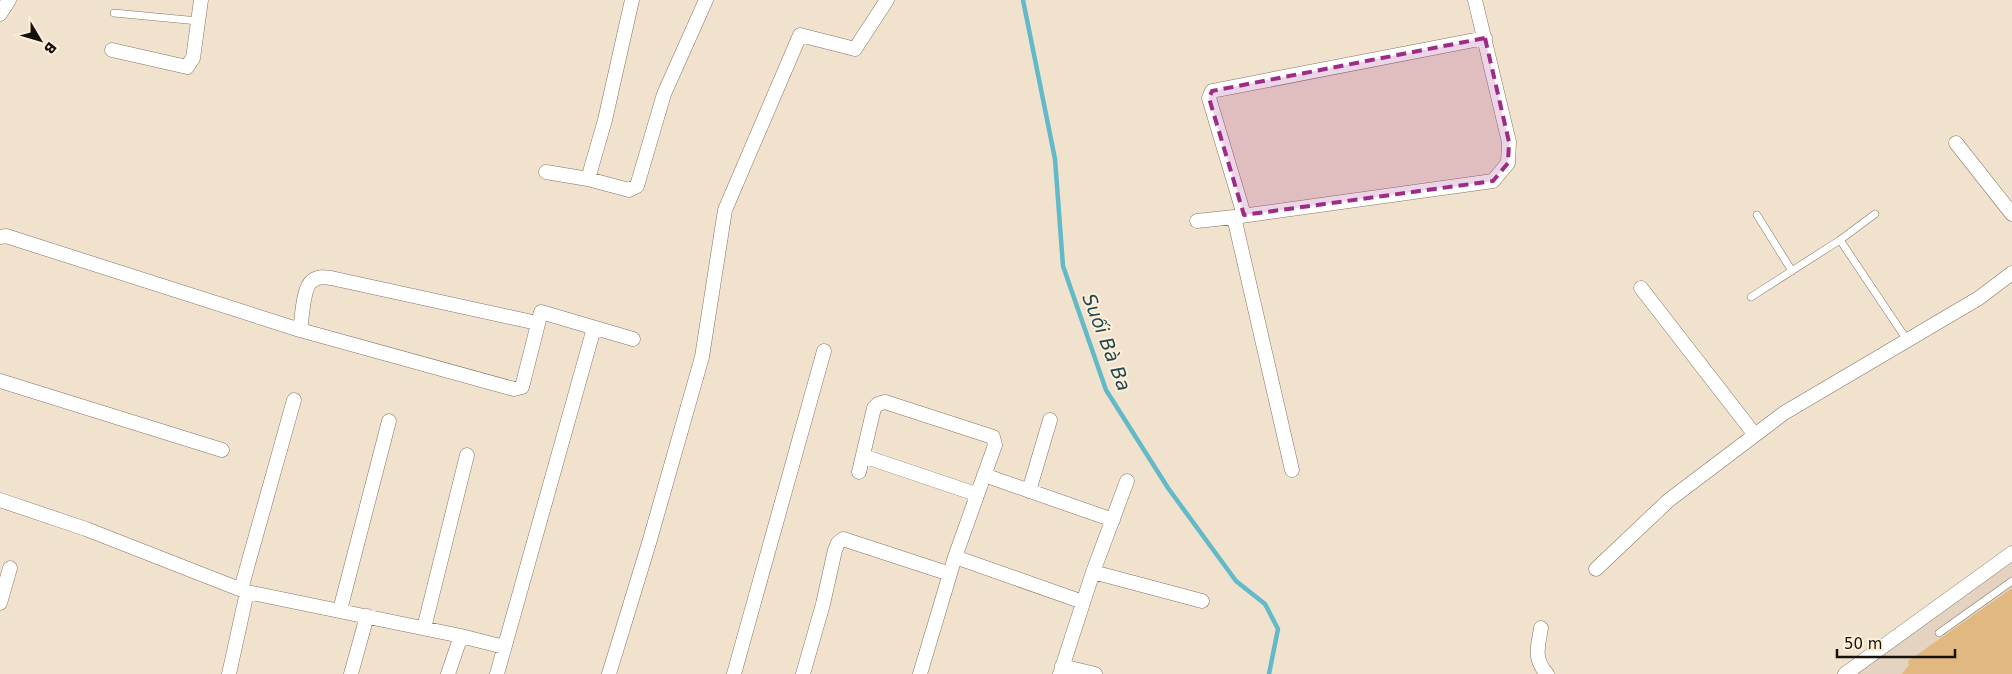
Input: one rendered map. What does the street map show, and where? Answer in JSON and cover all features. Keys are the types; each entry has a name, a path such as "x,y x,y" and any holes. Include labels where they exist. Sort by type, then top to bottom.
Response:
{"street":[{"path":"0,14 9,0"},
{"path":"112,50 187,67 193,58 200,0"},
{"path":"588,179 605,120 632,0"},
{"path":"546,172 588,179 629,190 637,186 664,94 706,0"},
{"path":"609,674 650,543 702,357 725,210 800,35 855,49 887,0"},
{"path":"1198,221 1493,181 1508,163 1509,142 1476,0"},
{"path":"1292,470 1239,216 1209,98 1212,91 1485,38"},
{"path":"1956,143 2012,214"},
{"path":"0,237 6,236 300,330 518,389 522,387 541,312 632,339"},
{"path":"1596,569 1669,500 1784,413 1979,298 2012,273"},
{"path":"300,330 306,291 311,282 319,277 537,323"},
{"path":"1640,288 1755,435"},
{"path":"497,674 594,328"},
{"path":"734,674 824,351"},
{"path":"0,381 222,450"},
{"path":"229,674 244,590 294,400"},
{"path":"859,472 874,408 878,404 885,402 993,437 995,445 955,557 920,674"},
{"path":"1029,491 1050,420"},
{"path":"340,610 389,421"},
{"path":"424,628 467,455"},
{"path":"863,456 976,494"},
{"path":"984,475 1113,520"},
{"path":"1095,674 1061,670 1083,602 1127,481"},
{"path":"0,500 86,529 244,590 461,636 504,647"},
{"path":"804,674 838,543 843,539 950,574"},
{"path":"1851,672 2012,553"},
{"path":"955,557 1083,602"},
{"path":"0,602 10,568"},
{"path":"1094,572 1202,601"},
{"path":"351,674 367,616"},
{"path":"1541,628 1536,657 1547,674"},
{"path":"448,674 461,636"}],"lane":[{"path":"114,13 198,21"},
{"path":"1751,296 1840,240 1875,214"},
{"path":"1757,215 1792,270"},
{"path":"1840,240 1907,340"},
{"path":"1939,633 2012,582"}],"highlighted area":[{"path":"1485,38 1509,142 1508,163 1493,181 1244,215 1209,98 1212,91"}],"shaded area":[{"path":"2012,557 2012,674 1851,674"}],"building":[{"path":"2012,588 2012,674 1902,674 1909,665 1908,661"}],"waterway":[{"name":"Suối Bà Ba","path":"1023,0 1055,159 1063,266 1106,390 1168,488 1236,581 1265,604 1278,629 1269,674"}]}
